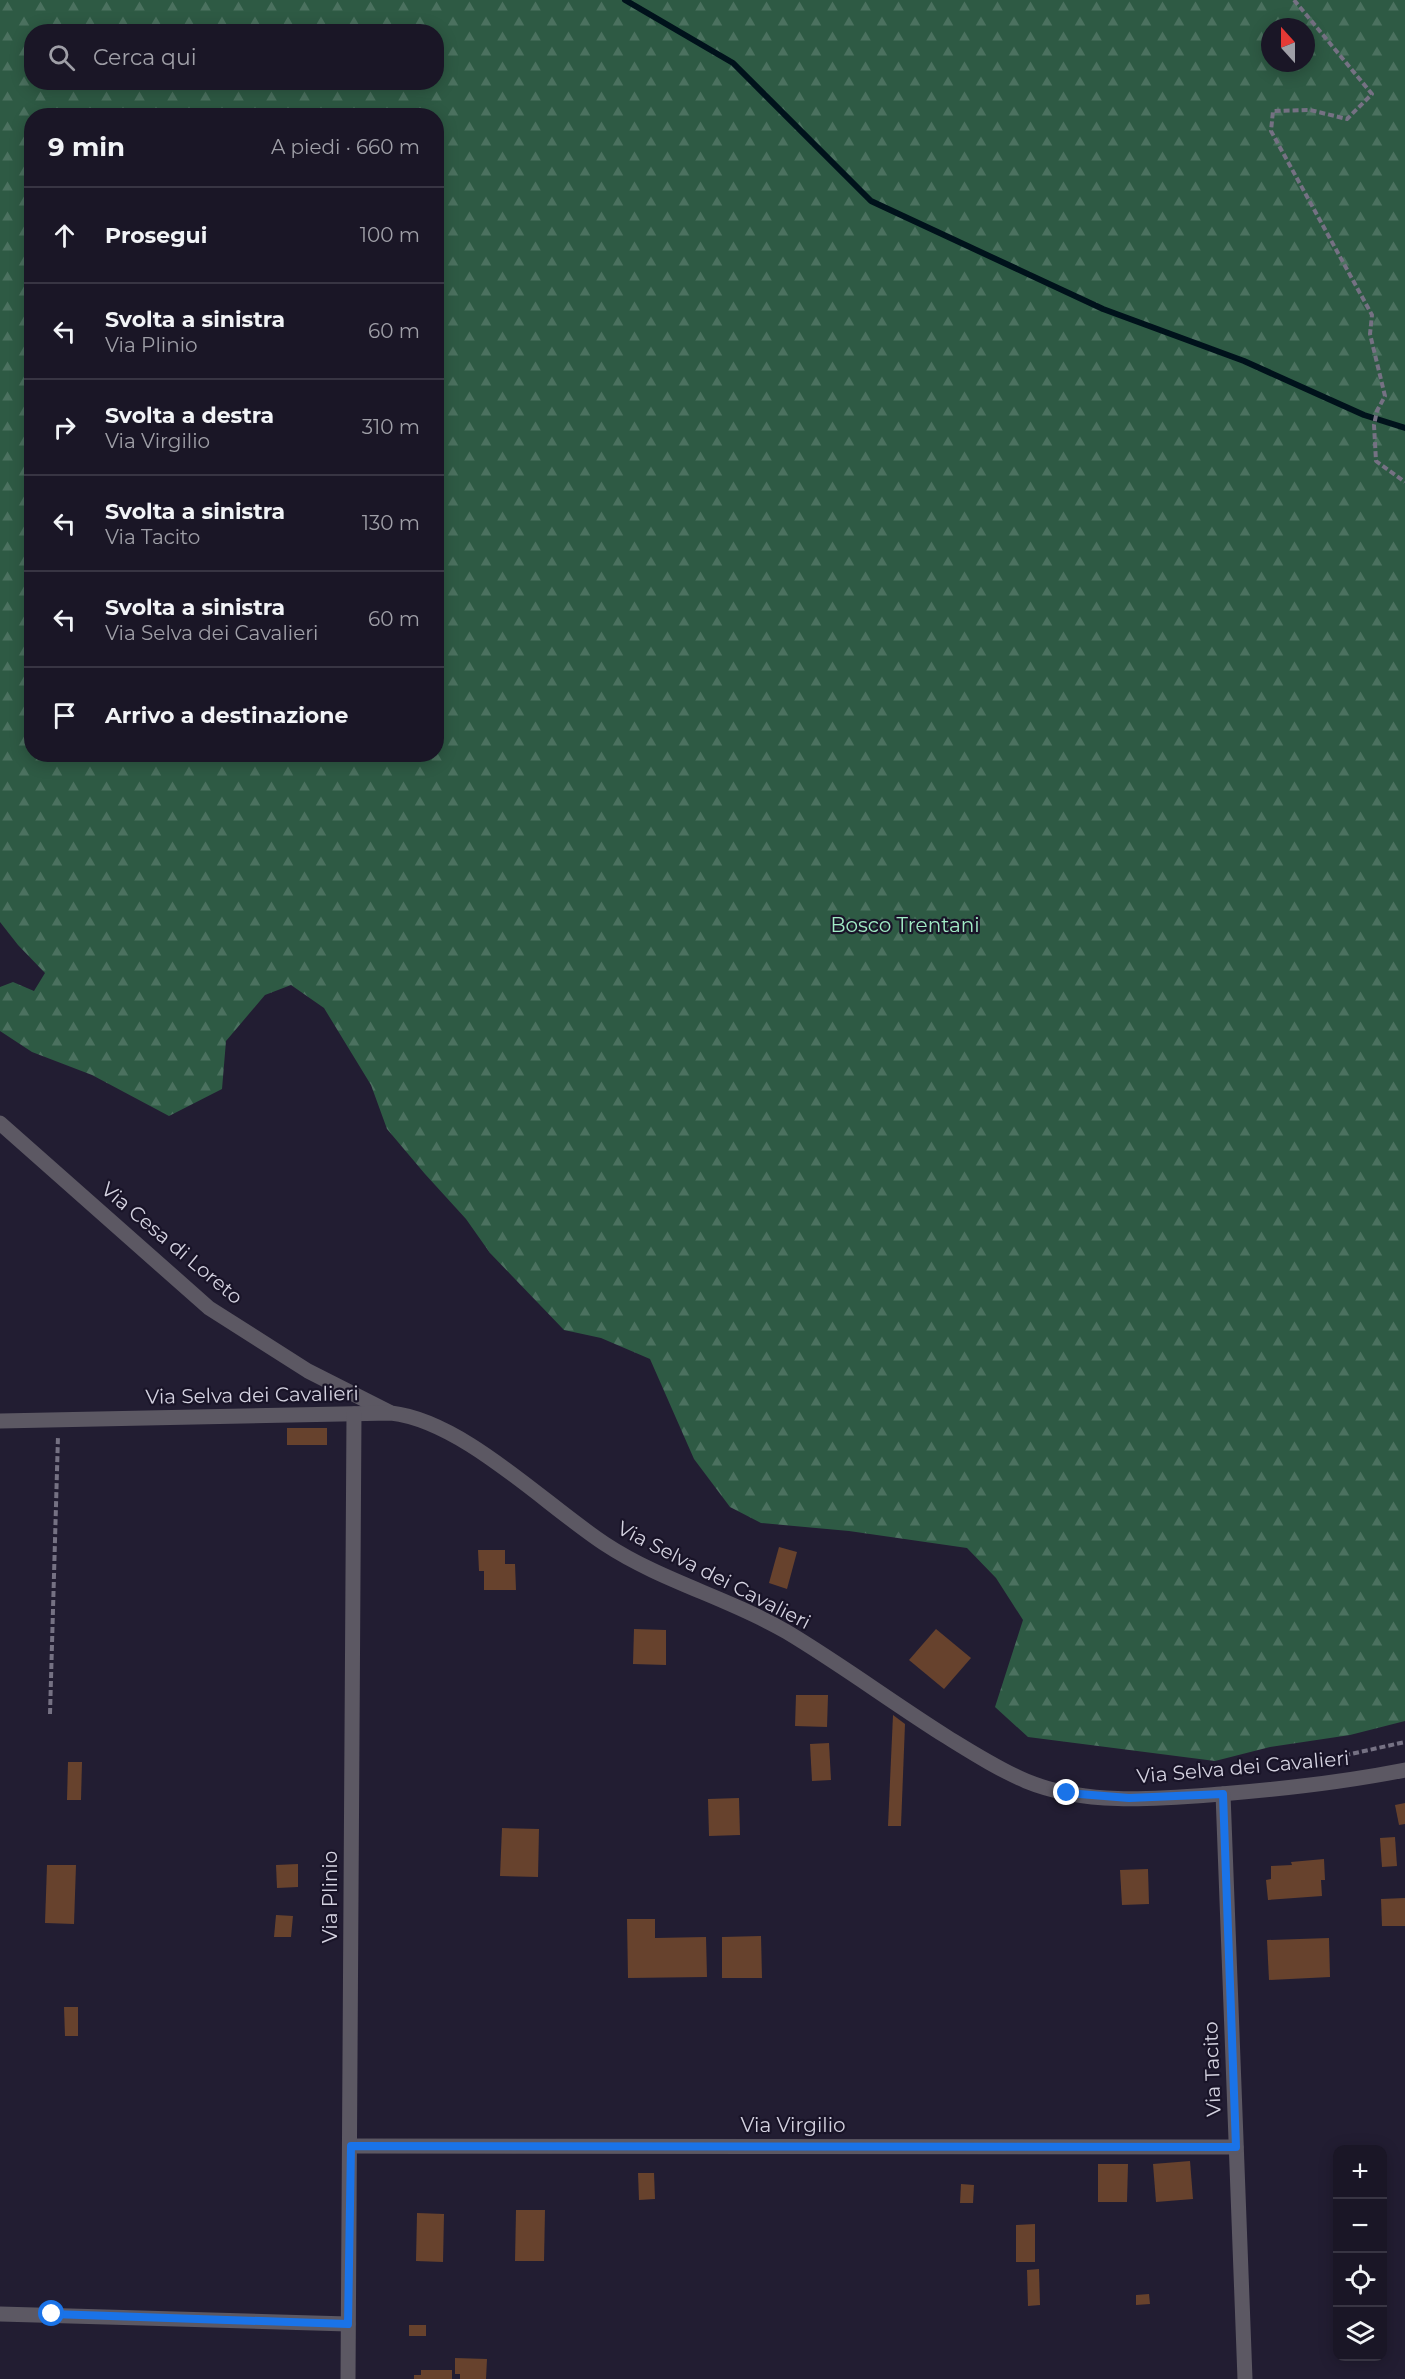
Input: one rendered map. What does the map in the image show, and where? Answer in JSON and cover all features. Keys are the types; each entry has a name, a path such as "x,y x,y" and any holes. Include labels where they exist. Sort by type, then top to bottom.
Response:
{"street":[{"name":"Via Cesa di Loreto","path":"0,1123 209,1308 308,1371 391,1413"},
{"name":"Via Selva dei Cavalieri","path":"0,1421 391,1413 425,1421 460,1439 490,1459 606,1545 636,1562 775,1625 959,1745 1015,1776 1054,1790 1092,1797 1157,1798 1310,1785 1405,1770"},
{"name":"Via Plinio","path":"348,2379 354,1414"},
{"name":"Via Tacito","path":"1223,1794 1245,2379"},
{"name":"Via Virgilio","path":"351,2146 1236,2147"},
{"path":"0,2314 348,2324"}],"path":[{"path":"1294,0 1372,94 1347,119 1310,110 1273,111 1271,132 1372,315 1370,334 1384,396 1374,425 1376,461 1405,482"},
{"path":"50,1714 58,1419"},
{"path":"1266,1772 1405,1742"}],"green space":[{"name":"Bosco Trentani","path":"0,0 1405,0 1405,1721 1350,1735 1270,1747 1215,1761 1028,1737 995,1707 1023,1620 996,1578 967,1548 849,1531 761,1523 730,1507 694,1459 650,1359 601,1338 564,1330 490,1253 466,1219 387,1129 371,1085 324,1008 291,985 265,995 226,1041 222,1089 169,1116 92,1075 32,1052 0,1031 0,987 13,982 34,991 45,973 0,922"}],"building":[{"path":"287,1428 327,1428 327,1445 287,1445"},
{"path":"779,1547 797,1552 787,1589 769,1583"},
{"path":"478,1550 505,1550 505,1564 515,1564 516,1590 484,1590 484,1571 479,1571"},
{"path":"634,1629 666,1630 666,1665 633,1664"},
{"path":"936,1629 971,1658 944,1689 909,1660"},
{"path":"796,1695 828,1695 827,1727 795,1726"},
{"path":"893,1715 905,1724 901,1826 888,1826"},
{"path":"829,1743 831,1780 812,1781 810,1744"},
{"path":"68,1762 82,1762 81,1800 67,1800"},
{"path":"739,1798 740,1835 709,1836 708,1799"},
{"path":"1405,1803 1405,1824 1399,1825 1395,1805"},
{"path":"502,1828 539,1829 538,1877 500,1876"},
{"path":"1395,1837 1397,1866 1382,1867 1380,1838"},
{"path":"1324,1859 1325,1880 1321,1880 1322,1896 1268,1900 1266,1880 1271,1879 1271,1866"},
{"path":"298,1864 298,1887 277,1888 276,1865"},
{"path":"47,1865 76,1865 74,1924 45,1923"},
{"path":"1148,1869 1149,1904 1122,1905 1120,1870"},
{"path":"1405,1898 1405,1926 1382,1926 1381,1899"},
{"path":"276,1915 293,1916 291,1937 274,1937"},
{"path":"627,1919 655,1919 655,1938 706,1937 707,1977 628,1978"},
{"path":"761,1936 762,1978 722,1978 722,1937"},
{"path":"1329,1938 1330,1977 1269,1980 1267,1940"},
{"path":"64,2007 78,2007 78,2036 65,2036"},
{"path":"1190,2161 1193,2199 1156,2202 1153,2164"},
{"path":"1098,2164 1128,2164 1127,2202 1098,2202"},
{"path":"638,2173 654,2173 655,2199 639,2200"},
{"path":"961,2184 974,2185 973,2203 960,2203"},
{"path":"516,2210 545,2210 544,2261 515,2261"},
{"path":"417,2213 444,2214 443,2262 416,2261"},
{"path":"1035,2224 1035,2262 1016,2262 1016,2225"},
{"path":"1039,2269 1040,2305 1028,2306 1027,2270"},
{"path":"1149,2294 1150,2304 1136,2305 1136,2295"},
{"path":"409,2325 426,2325 426,2336 409,2336"},
{"path":"455,2358 487,2359 486,2379 460,2379 460,2374 455,2374"},
{"path":"421,2370 452,2370 452,2379 414,2379 414,2375 421,2375"}],"waterway":[{"path":"625,0 733,63 871,201 1103,309 1244,361 1364,415 1405,428"}],"route":[{"path":"52,2314 348,2324 351,2146 1236,2147 1223,1794 1129,1798 1092,1797 1067,1793"}]}
